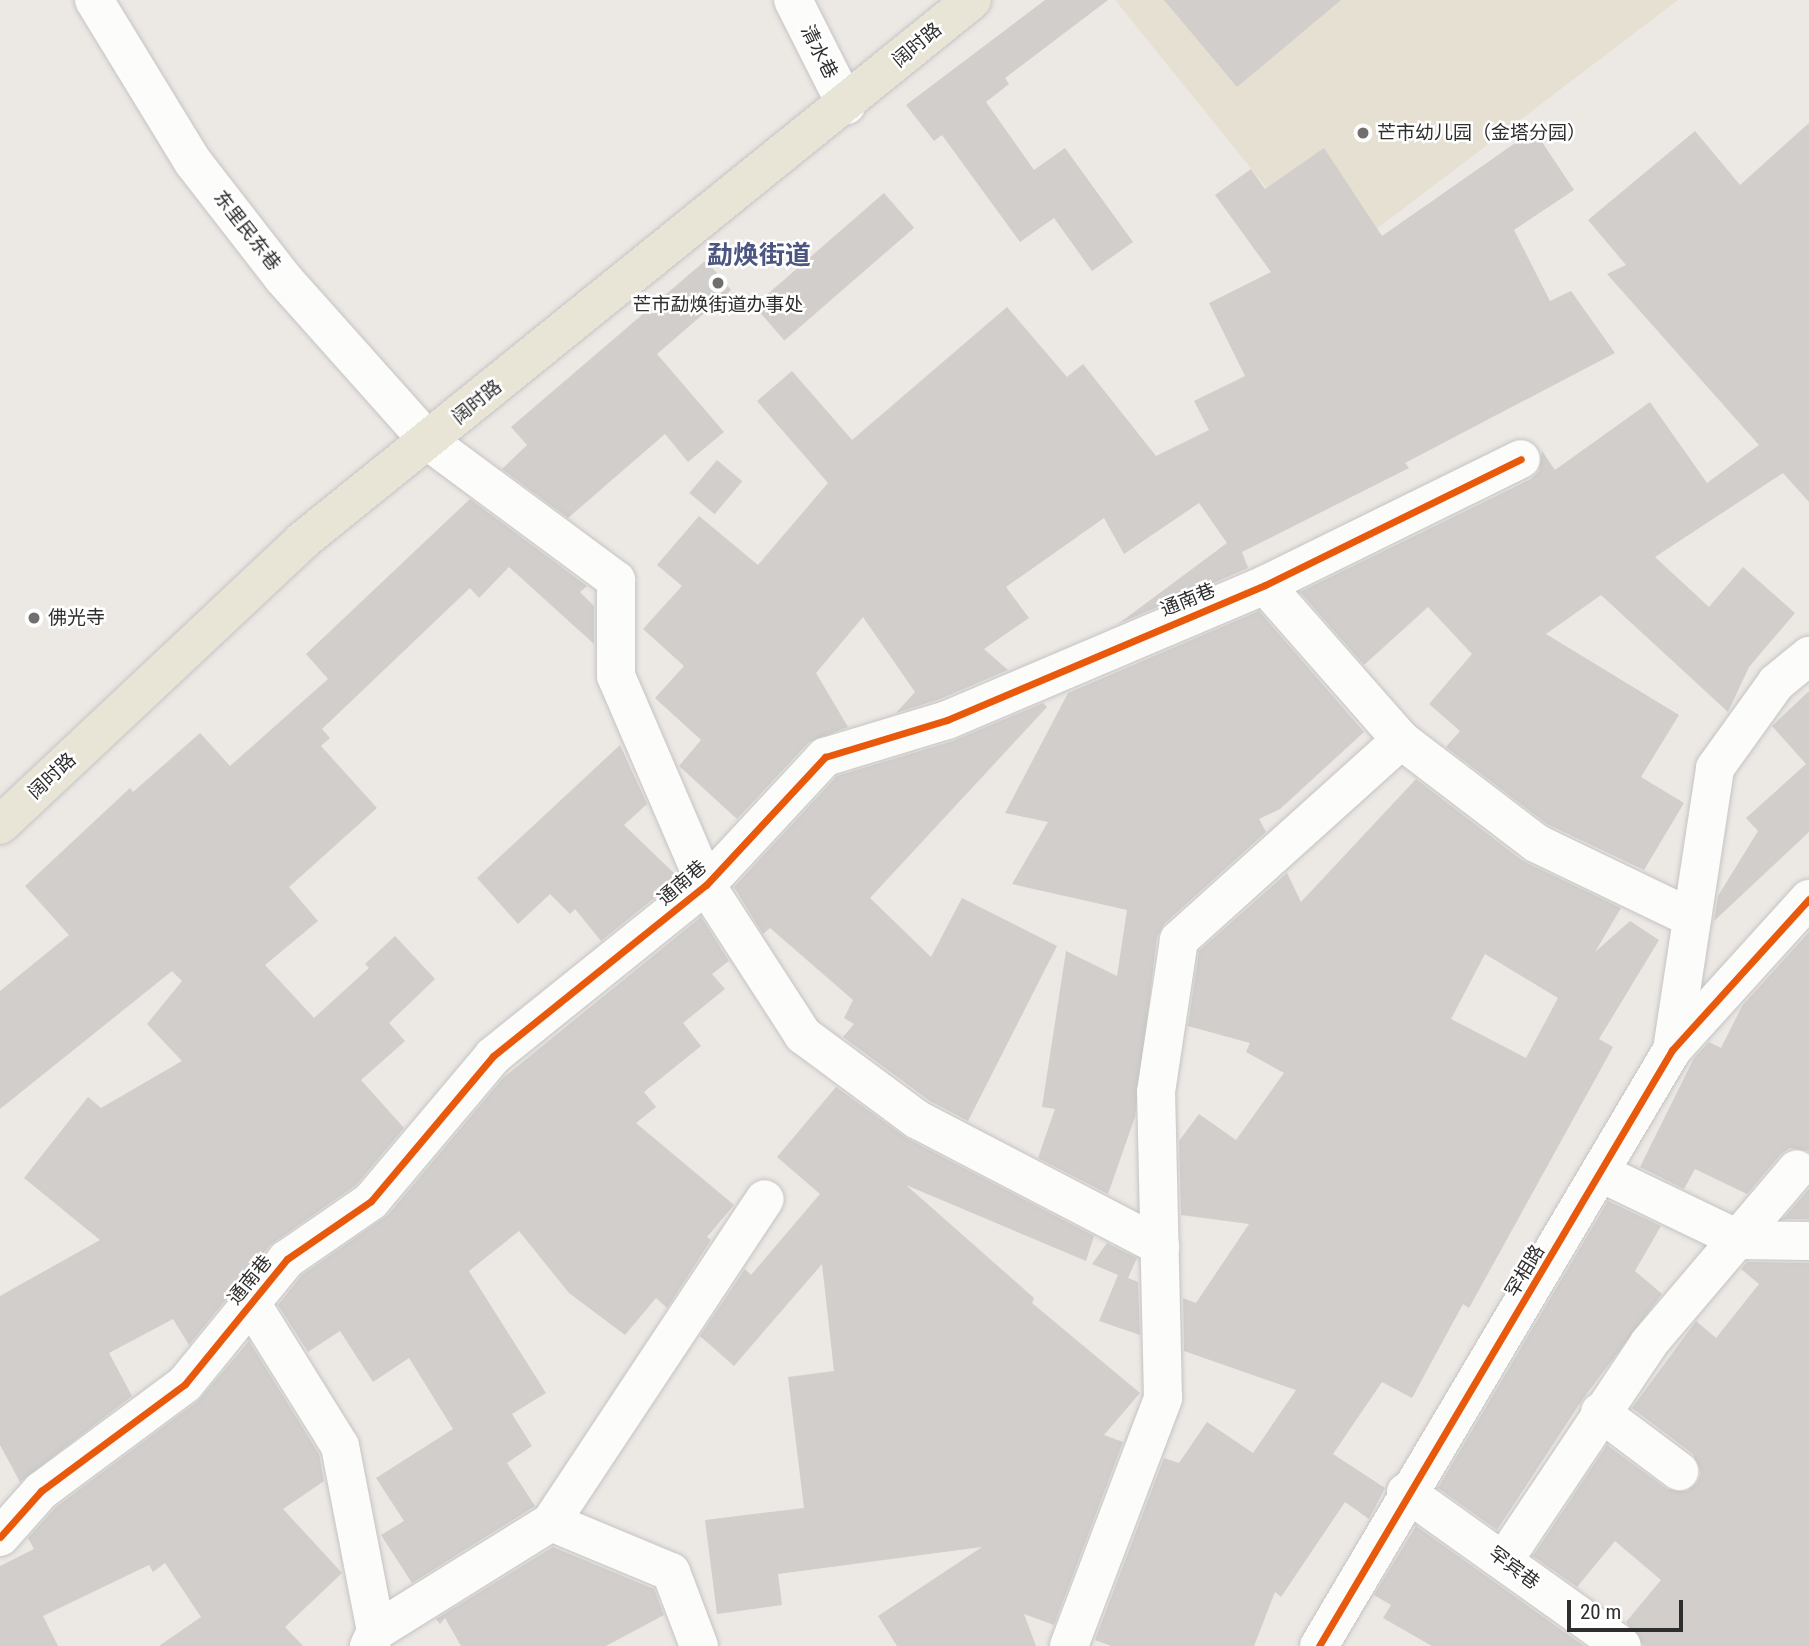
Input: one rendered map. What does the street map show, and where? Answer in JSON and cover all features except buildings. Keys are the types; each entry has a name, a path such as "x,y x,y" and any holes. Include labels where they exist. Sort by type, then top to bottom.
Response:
{"main road":[{"name":"阔时路","path":"0,825 302,541 846,105 972,0"}],"street":[{"name":"东里民东巷","path":"94,0 193,162 284,278 428,440 616,580 616,676 706,885"},
{"name":"清水巷","path":"793,0 846,105"},
{"name":"通南巷","path":"0,1536 41,1490 185,1384 287,1259 371,1201 493,1056 706,885 825,757 947,720 1265,585 1521,459"},
{"path":"1265,585 1401,740 1536,843 1692,918"},
{"path":"1672,1050 1715,768 1776,683 1809,656"},
{"path":"1069,1646 1163,1398 1156,1092 1179,940 1401,740"},
{"path":"706,885 803,1035 918,1120 1160,1245"},
{"name":"罕相路","path":"1319,1646 1406,1492 1601,1173 1672,1050 1809,899"},
{"path":"1504,1560 1600,1412 1650,1343 1740,1240 1797,1169"},
{"path":"1601,1173 1740,1240 1809,1241"},
{"path":"251,1303 340,1446 372,1639 551,1521 765,1199"},
{"path":"1600,1412 1679,1471"},
{"name":"罕宾巷","path":"1406,1492 1622,1646"},
{"path":"551,1521 671,1572 699,1646"}],"shaded area":[{"name":"芒市幼儿园（金塔分园）","path":"1115,0 1678,0 1329,265"}],"cycle path":[{"path":"0,1537 41,1491 185,1384 287,1259 371,1201 493,1056 706,885 825,757 947,720 1265,585 1521,459"},
{"path":"1319,1646 1672,1050 1809,899"}],"place":[{"name":"芒市幼儿园（金塔分园）","path":"1363,133"},
{"name":"芒市勐焕街道办事处","path":"718,283"},
{"name":"佛光寺","path":"34,618"}],"district":[{"name":"勐焕街道","path":"759,256"}]}
